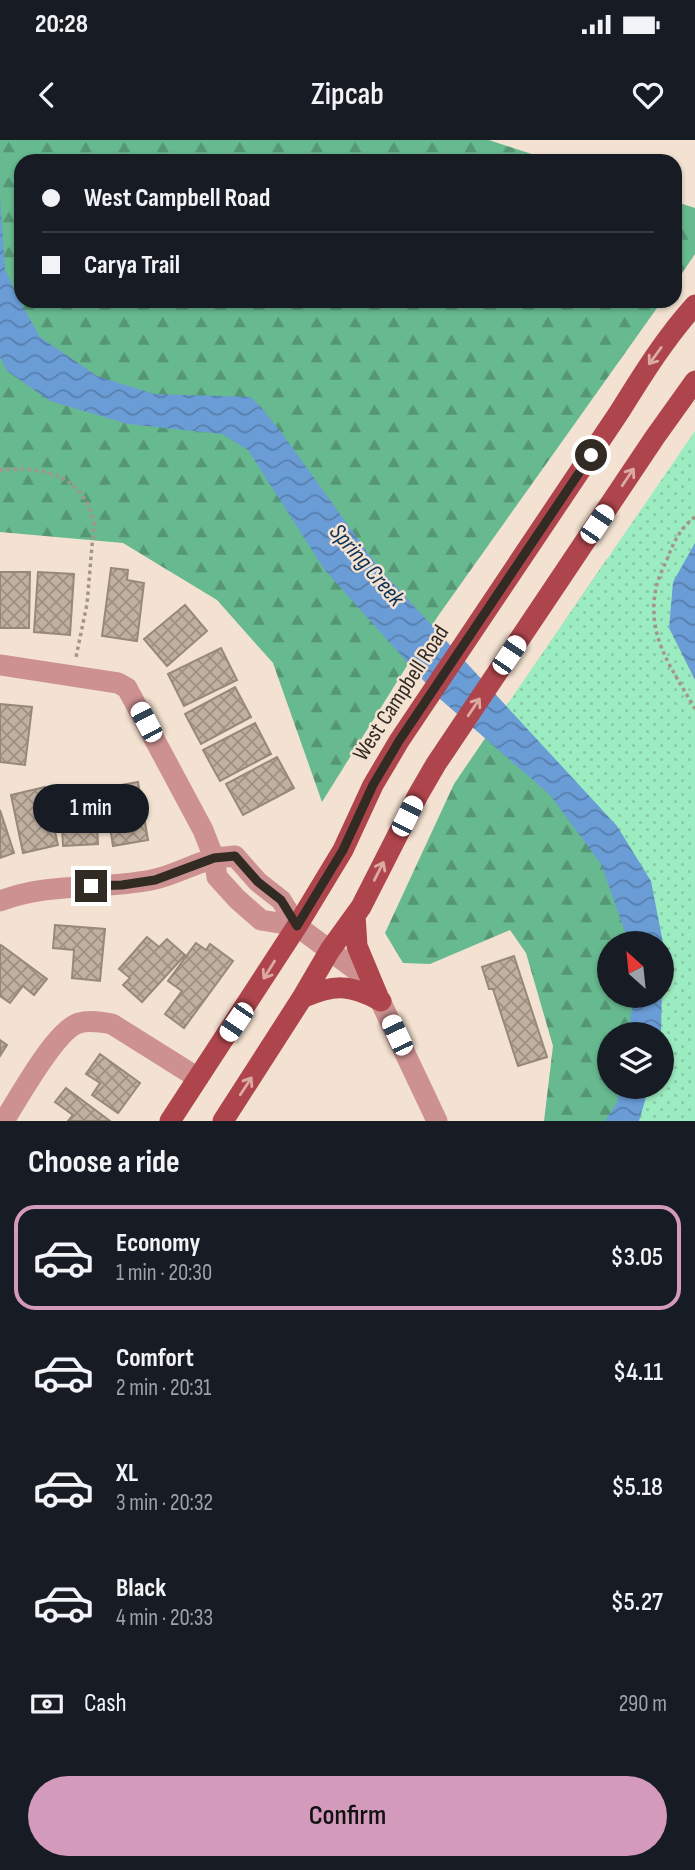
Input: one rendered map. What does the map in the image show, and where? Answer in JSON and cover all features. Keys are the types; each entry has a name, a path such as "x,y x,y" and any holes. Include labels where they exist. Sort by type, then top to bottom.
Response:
{"main road":[{"name":"West Campbell Road","path":"170,1121 297,926 343,850 373,785 399,741 647,368 695,305"},
{"path":"223,1121 330,950 355,915 436,764 695,381"},
{"path":"355,915 357,946 379,998"},
{"path":"302,998 321,990 342,987 379,998"}],"street":[{"path":"0,665 118,683 127,688 204,830 214,858 217,877 261,920 297,926 360,974 379,998 437,1121"},
{"path":"0,901 41,889 122,885 155,880 214,858"},
{"path":"4,1121 55,1043 66,1030 78,1023 95,1021 111,1024 198,1079"}],"path":[{"path":"0,470 19,468 65,479 79,489 92,512 94,523 87,604 76,657"},
{"path":"695,517 675,539 656,586 653,618 660,649 695,709"}],"green space":[{"path":"0,140 489,140 532,154 14,154 14,308 657,308 438,616 322,802 273,663 217,600 123,543 0,532"},
{"path":"682,204 695,208 695,254 682,273"},
{"path":"695,431 695,1121 628,1121 633,1099 674,1099 674,1022 649,1022 656,1008 674,1008 674,931 655,931 619,865 498,718"},
{"path":"607,559 665,931 597,931 597,1008 674,1008 674,987 695,1121 544,1121 553,1046 526,953 510,930 430,964 403,963 385,933 454,784"}],"water":[{"name":"Spring Creek","path":"0,196 5,269 14,289 14,308 24,308 40,337 97,376 154,394 251,397 284,436 378,567 617,826 651,881 661,931 625,931 601,864 550,795 440,699 324,569 248,450 222,434 128,424 50,401 7,371 0,357"},
{"path":"695,543 695,680 669,628 673,582"},
{"path":"632,1008 662,1008 661,1022 630,1022"},
{"path":"618,1099 645,1099 639,1121 605,1121"}],"building":[{"path":"111,568 128,570 127,580 144,583 137,641 102,636"},
{"path":"0,572 30,572 29,628 0,628"},
{"path":"38,572 74,574 70,635 34,632"},
{"path":"185,605 207,631 167,666 144,639"},
{"path":"221,648 237,680 184,706 168,674"},
{"path":"235,687 251,717 201,744 185,714"},
{"path":"0,704 32,707 25,765 0,762"},
{"path":"255,723 271,754 220,781 203,750"},
{"path":"277,757 294,788 243,815 226,784"},
{"path":"138,782 148,840 113,846 104,788"},
{"path":"95,786 98,844 63,846 60,788"},
{"path":"45,787 58,845 23,853 11,795"},
{"path":"0,810 14,853 0,858"},
{"path":"55,925 105,929 100,981 72,978 74,950 53,948"},
{"path":"147,937 159,947 167,939 185,955 142,1002 123,985 130,978 119,969"},
{"path":"196,943 206,950 210,944 233,961 184,1028 165,1014 182,991 168,981"},
{"path":"1,945 47,979 34,995 23,986 10,1003 0,996"},
{"path":"514,956 547,1057 518,1066 493,989 489,989 482,967"},
{"path":"0,1040 7,1045 0,1056"},
{"path":"100,1054 140,1083 118,1113 92,1095 100,1083 86,1074"},
{"path":"66,1088 110,1121 68,1121 73,1115 55,1102"}],"route":[{"path":"91,886 155,880 214,858 235,856 258,882 281,900 297,926 343,850 373,785 399,741 591,455"}]}
